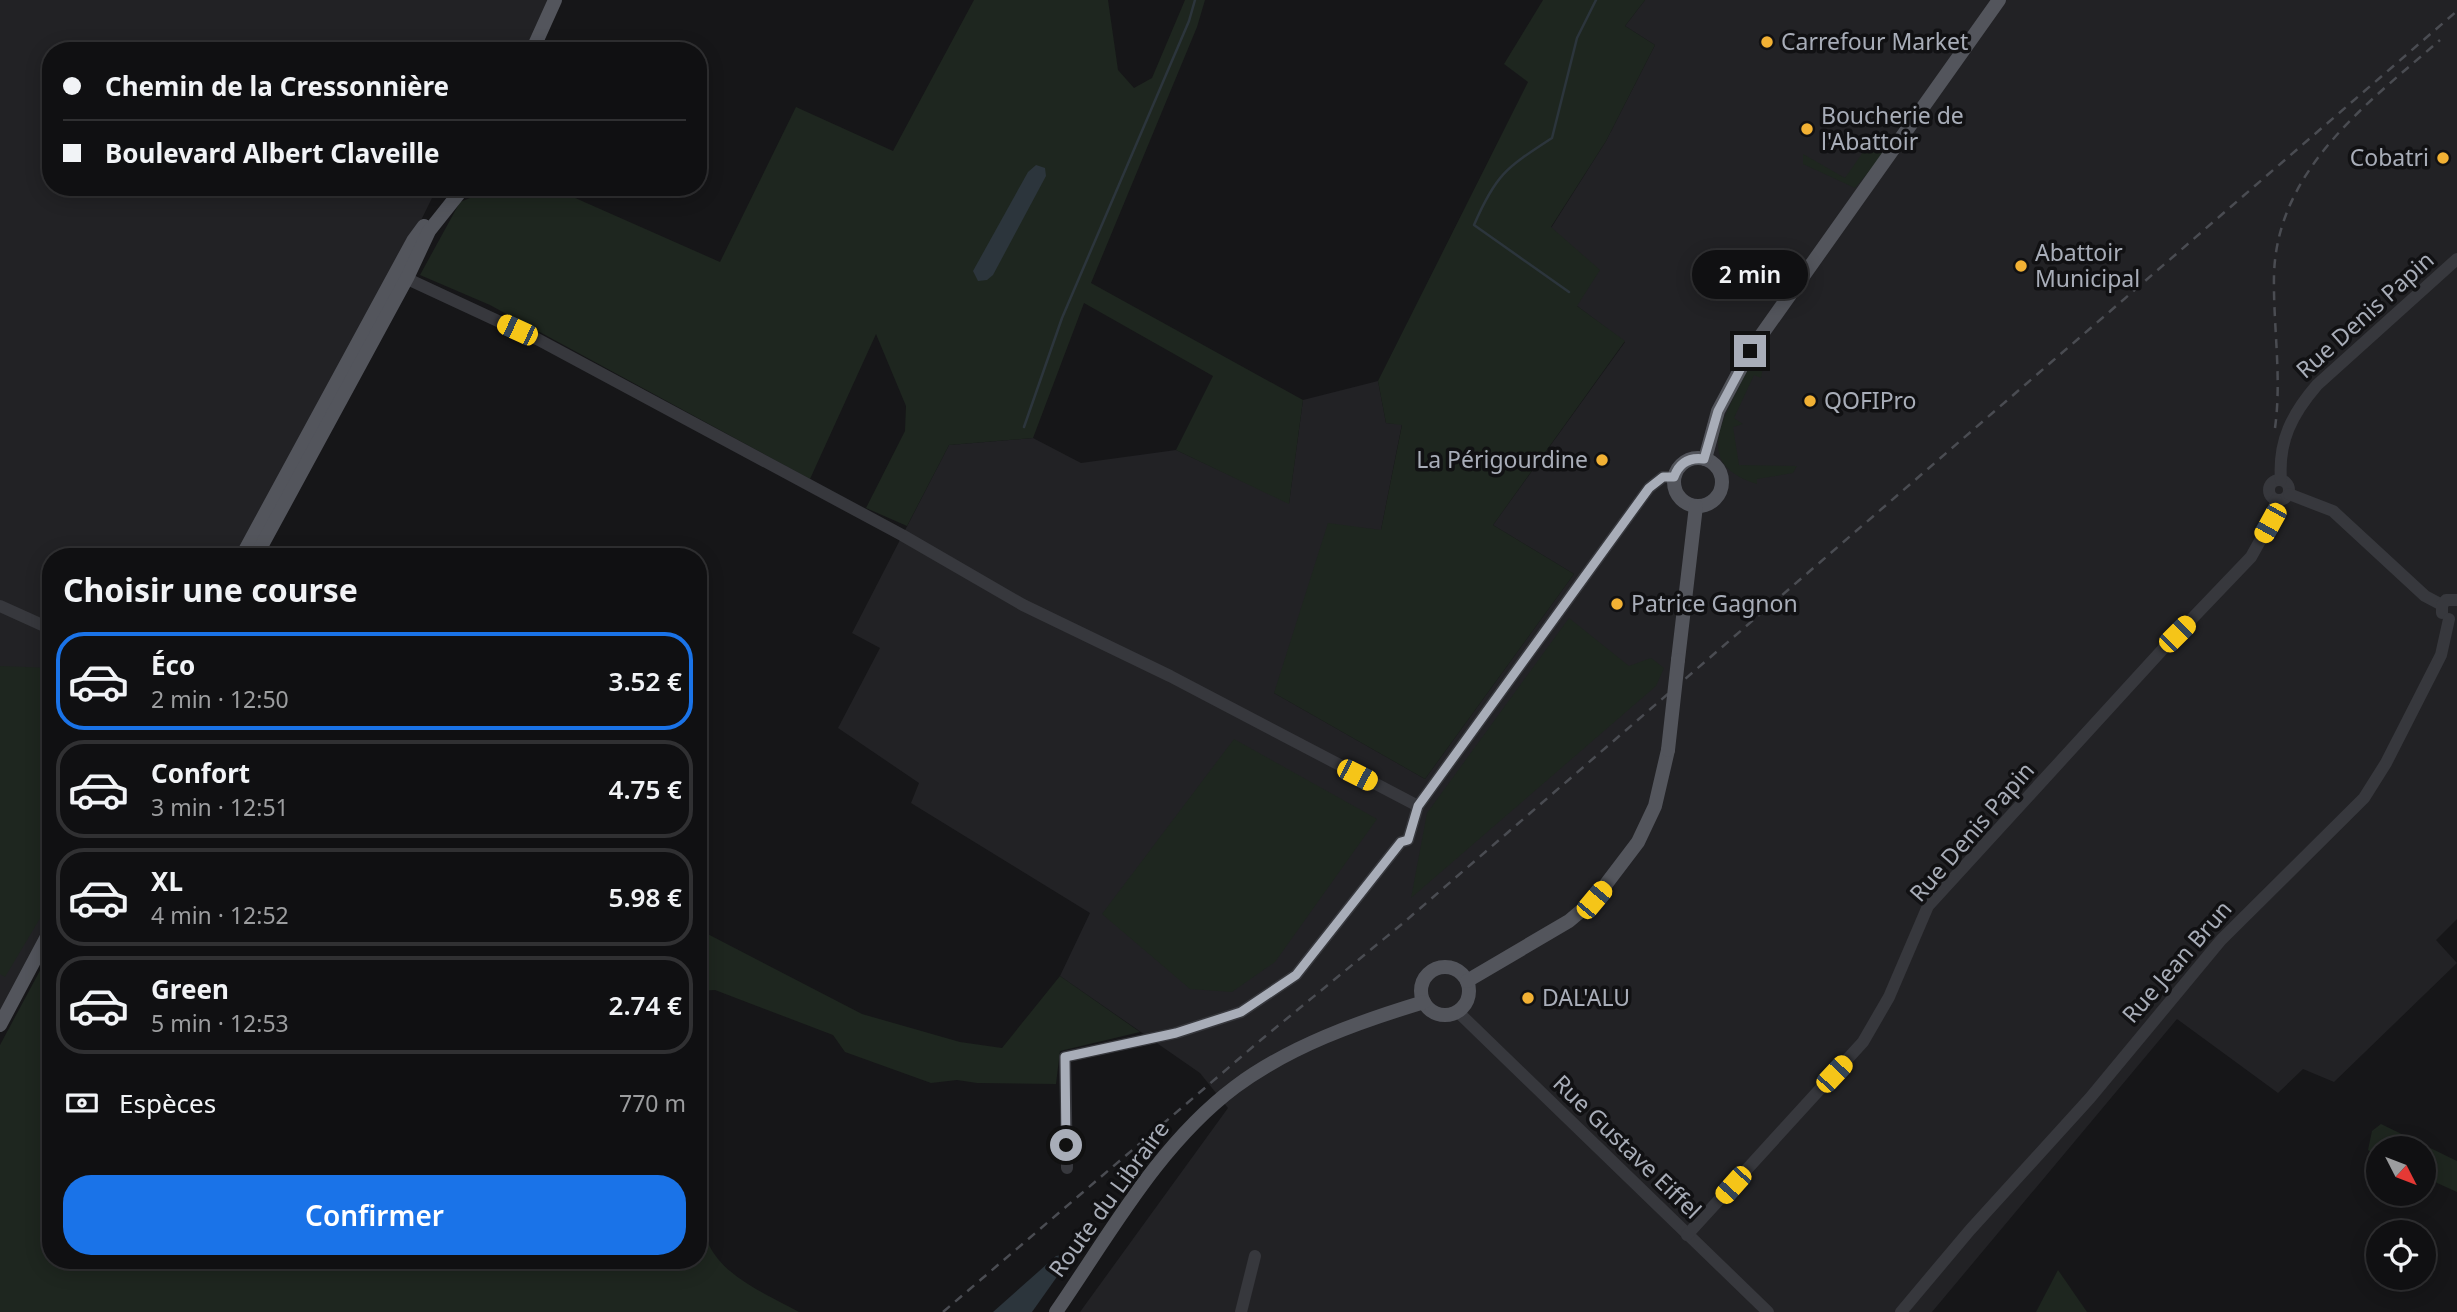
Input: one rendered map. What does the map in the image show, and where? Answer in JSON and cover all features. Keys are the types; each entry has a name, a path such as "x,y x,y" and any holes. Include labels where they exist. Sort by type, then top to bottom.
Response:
{"main road":[{"path":"533,42 549,0"},
{"path":"534,42 555,0"},
{"path":"1704,459 1718,411 1732,380 1999,0"},
{"path":"1859,199 1896,155 2011,0"},
{"path":"247,548 445,196"},
{"path":"260,548 401,276 429,231 457,196"},
{"path":"1689,459 1704,459 1717,468 1720,490 1711,502 1696,506 1681,499 1676,493 1674,477 1677,470 1689,459"},
{"path":"1467,981 1569,921 1594,900 1638,842 1655,806 1668,750 1696,506"},
{"path":"0,1025 42,946"},
{"path":"1448,968 1462,975 1467,981 1469,995 1458,1012 1443,1015 1435,1013 1424,1002 1423,981 1433,971 1448,968"},
{"name":"Route du Libraire","path":"1056,1312 1159,1163 1217,1101 1290,1053 1424,1002"}],"street":[{"name":"Rue Denis Papin","path":"2281,480 2279,457 2287,427 2298,407 2317,385 2457,259"},
{"path":"401,276 539,340 902,535 1023,605 1170,676 1418,806"},
{"path":"1067,1168 1065,1057 1176,1033 1241,1012 1296,975 1355,897 1401,842 1408,840 1418,806 1649,488 1663,477 1674,477"},
{"path":"2281,480 2288,485 2289,494 2284,500 2276,500 2269,494 2269,487 2273,482 2281,480"},
{"path":"2289,494 2333,511 2426,596 2442,606"},
{"name":"Rue Denis Papin","path":"1687,1234 1863,1042 1889,997 1928,906 2251,557 2270,523 2276,500"},
{"path":"2453,618 2442,612 2442,606 2449,599 2457,600"},
{"path":"0,606 42,625"},
{"name":"Rue Jean Brun","path":"1901,1312 1970,1230 2090,1098 2221,940 2364,798 2386,763 2441,655 2453,618"},
{"name":"Rue Gustave Eiffel","path":"1458,1012 1768,1312"},
{"path":"1241,1312 1255,1256"}],"shaded area":[{"path":"0,0 561,0 538,42 42,42 42,196 434,196 246,548 42,548 42,936 0,1017"},
{"path":"974,0 1108,0 1118,70 1134,88 1152,78 1185,0 1205,0 1197,27 1091,283 1303,400 1289,504 1176,450 1213,376 1084,303 1033,438 949,445 907,526 866,508 905,431 906,406 876,334 810,479 490,305 420,275 460,202 475,196 573,197 720,262 796,107 893,151"},
{"path":"1543,0 1645,0 1625,26 1655,45 1606,141 1551,227 1600,270 1577,306 1625,341 1493,525 1574,574 1425,779 1274,693 1328,523 1381,530 1402,425 1386,423 1378,381 1528,82 1504,64"},
{"path":"1645,0 2457,0 2457,919 2436,940 2457,963 2334,1082 2303,1069 2278,1093 2177,1019 1932,1312 1080,1312 1228,1108 1200,1073 1060,976 1090,913 911,803 919,783 838,728 880,648 852,633 949,445 1033,438 1081,463 1176,450 1289,503 1303,400 1378,381 1386,423 1402,424 1381,530 1274,693 1425,779 1574,574 1493,525 1625,342 1577,306 1551,228 1606,141 1655,45 1625,26"},
{"path":"1870,142 1882,151 1882,156 1855,188 1803,164 1803,154 1845,178"},
{"path":"1036,165 1045,168 1046,176 993,275 987,280 978,281 973,271 1028,172"},
{"path":"1754,362 1763,368 1761,378 1754,375 1734,418 1743,424 1733,427 1739,465 1797,466 1793,473 1757,479 1757,484 1728,469 1718,448 1722,424"},
{"path":"1569,618 1629,666 1651,658 1664,668 1656,686 1411,898 1427,813"},
{"path":"0,666 42,668 42,915 5,977 0,974"},
{"path":"1234,739 1377,819 1275,962 1232,992 1190,989 1102,914"},
{"path":"707,934 862,1014 960,1042 1002,1048 1060,976 1140,1032 1060,1051 1056,1084 977,1083 957,1080 931,1083 845,1052 833,1035 715,990 707,990"},
{"path":"42,967 42,1269 707,1269 707,1243 724,1266 735,1275 799,1312 0,1312 0,1045"},
{"path":"2381,1124 2406,1136 2371,1136 2372,1131"},
{"path":"2436,1151 2457,1161 2457,1192 2436,1182"},
{"path":"1062,1255 1066,1264 1032,1312 993,1312 1056,1256"},
{"path":"2058,1270 2087,1312 2036,1312"}],"waterway":[{"path":"1024,427 1062,318 1189,21 1195,0"},
{"path":"1569,292 1474,225 1489,194 1504,174 1552,138 1577,38 1596,0"}],"railway":[{"path":"943,1312 1262,1039 1402,924 2457,11"},
{"path":"2275,428 2278,390 2274,275 2279,237 2291,202 2331,141 2384,88 2440,40"}],"place":[{"name":"Carrefour Market","path":"1767,42"},
{"name":"Boucherie de l'Abattoir","path":"1807,129"},
{"name":"Cobatri","path":"2443,158"},
{"name":"Abattoir Municipal","path":"2021,266"},
{"name":"QOFIPro","path":"1810,401"},
{"name":"La Périgourdine","path":"1602,460"},
{"name":"Patrice Gagnon","path":"1617,604"},
{"name":"DAL'ALU","path":"1528,998"}],"route":[{"path":"1066,1145 1065,1057 1176,1033 1241,1012 1296,975 1374,874 1401,842 1408,840 1418,806 1649,488 1663,477 1674,477 1677,470 1689,459 1704,459 1718,411 1732,380 1750,351"}]}
